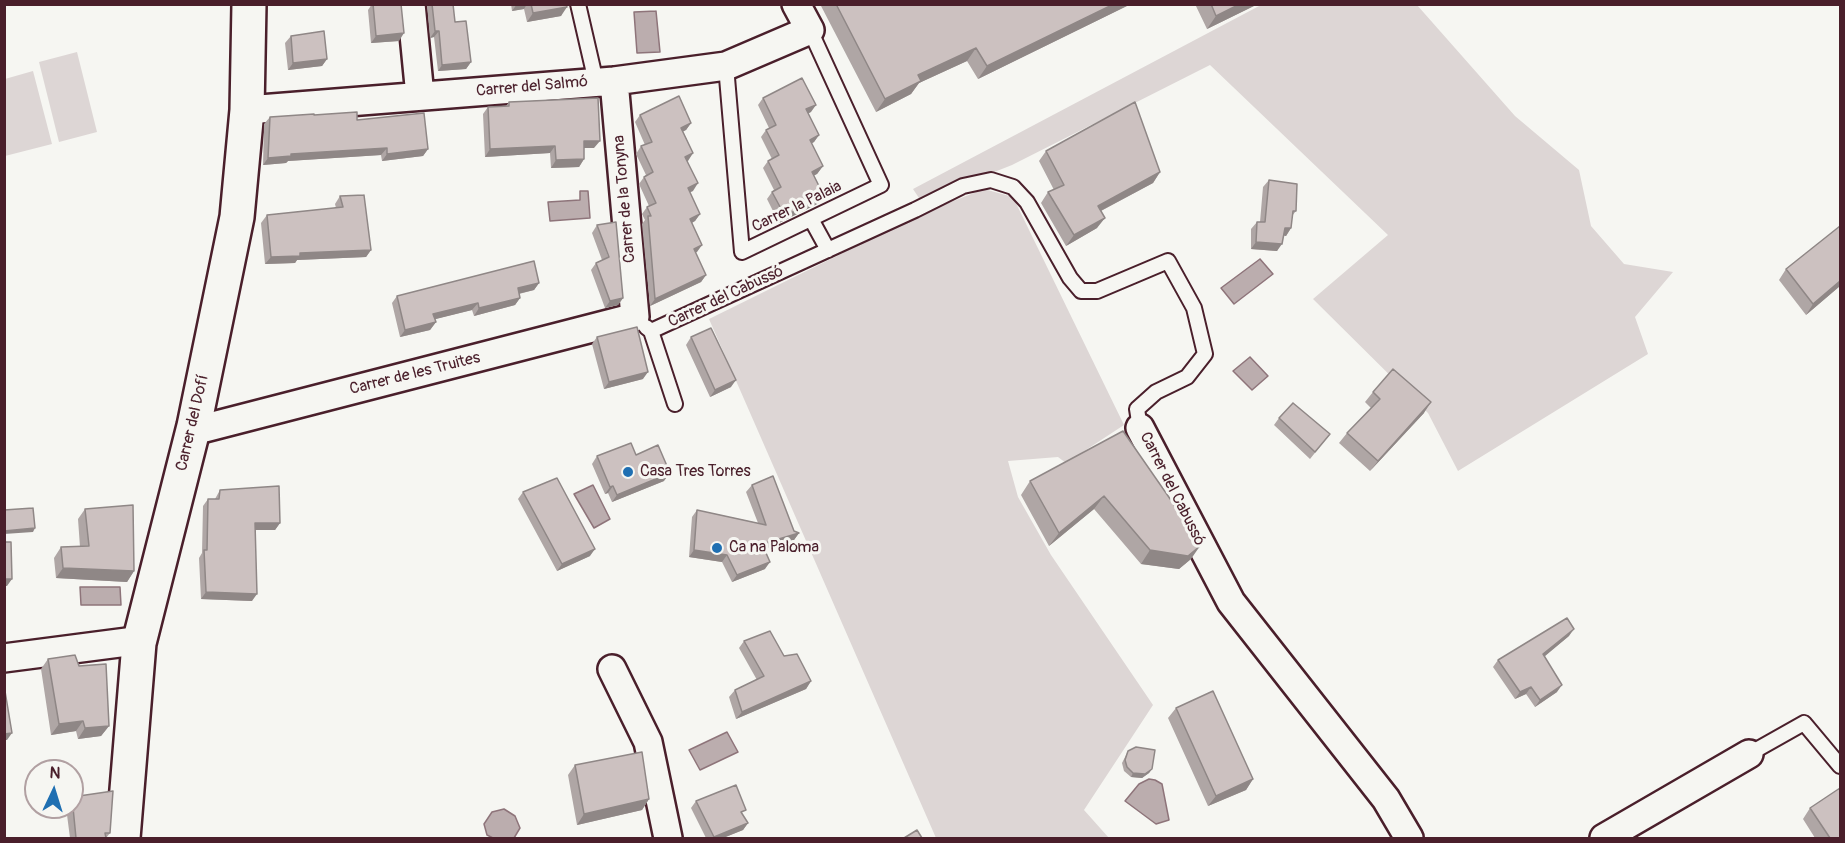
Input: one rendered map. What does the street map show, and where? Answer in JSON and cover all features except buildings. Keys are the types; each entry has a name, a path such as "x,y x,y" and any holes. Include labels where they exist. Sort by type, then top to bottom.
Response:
{"street":[{"name":"Carrer del Dofí","path":"123,838 139,643 194,426 237,218 247,110 249,4"},
{"path":"411,4 420,96"},
{"path":"796,4 810,30"},
{"name":"Carrer del Salmó","path":"247,110 605,81 726,66 810,30"},
{"name":"Carrer de la Tonyna","path":"605,81 643,324"},
{"name":"Carrer de les Truites","path":"194,426 205,428 643,324"},
{"name":"Carrer del Cabussó","path":"1140,428 1231,602 1386,800 1409,838"},
{"path":"4,658 127,642 139,643"},
{"path":"612,669 648,742 668,838"},
{"path":"1604,838 1749,754"}],"lane":[{"path":"578,4 605,81"},
{"name":"Carrer la Palaia","path":"726,66 742,252 881,185 810,30"},
{"name":"Carrer del Cabussó","path":"643,324 828,250 963,186 991,180 1013,187 1027,201 1070,278 1081,291 1097,291 1168,261 1194,308 1205,354 1187,377 1156,392 1137,409 1140,428"},
{"path":"811,219 828,250"},
{"path":"643,324 675,404"},
{"path":"1749,754 1804,723 1840,766"}],"shaded area":[{"path":"1261,5 1417,5 1515,116 1579,170 1591,226 1624,264 1673,272 1635,317 1648,354 1458,471 1428,413 1313,299 1388,235 1210,65 1012,165 921,201 913,189"},
{"path":"656,11 660,52 637,53 634,12"},
{"path":"77,52 97,132 59,142 39,62"},
{"path":"33,71 52,144 5,156 5,79"},
{"path":"984,189 1013,197 1124,425 1066,463 1058,457 1008,461 1018,497 1051,555 1153,705 1084,810 1109,838 936,838 709,319 928,211"},
{"path":"580,191 588,191 590,218 550,221 548,202 580,200"},
{"path":"1260,259 1273,274 1234,304 1221,288"},
{"path":"1250,357 1268,376 1252,390 1233,371"},
{"path":"593,485 610,519 594,528 574,494"},
{"path":"80,587 120,587 121,605 81,605"},
{"path":"727,732 738,752 700,770 689,750"},
{"path":"1149,779 1162,784 1169,820 1156,824 1125,801 1139,784"},
{"path":"504,809 515,816 520,828 514,838 493,838 487,835 484,824 492,812"}],"place":[{"name":"Casa Tres Torres","path":"628,472"},
{"name":"Ca na Paloma","path":"717,548"}]}
